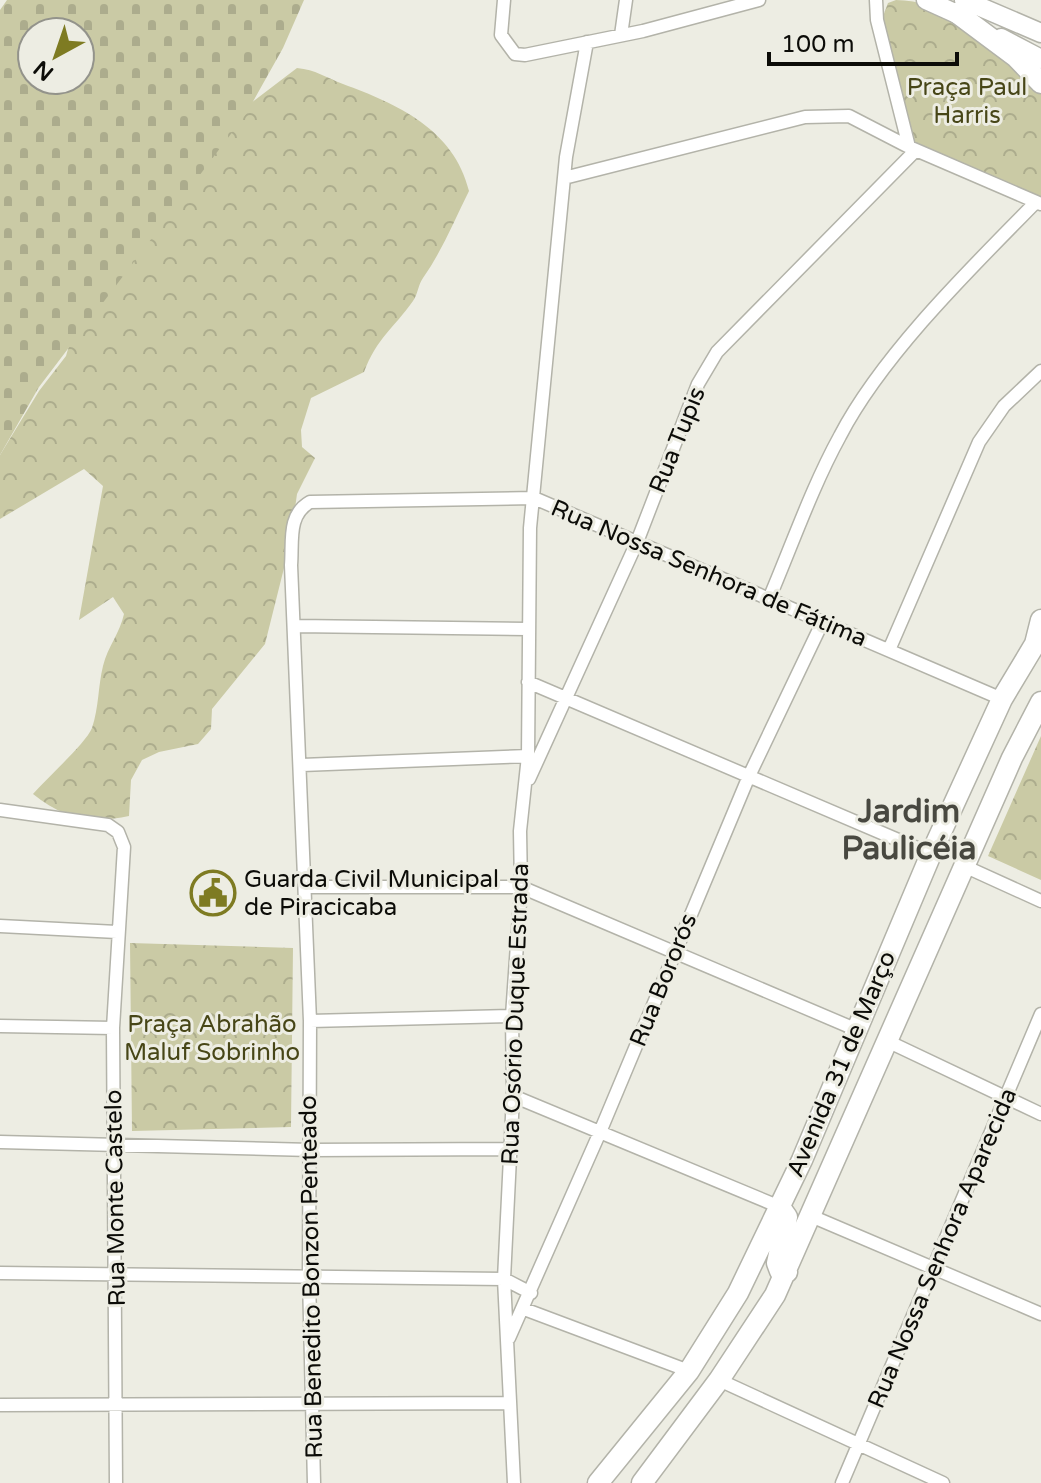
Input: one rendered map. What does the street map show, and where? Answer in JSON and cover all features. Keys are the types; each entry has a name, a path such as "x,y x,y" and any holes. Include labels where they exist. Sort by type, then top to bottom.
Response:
{"main road":[{"path":"926,0 961,7 1041,33"},
{"path":"961,7 1041,59"},
{"path":"961,7 1041,83"},
{"name":"Avenida 31 de Março","path":"598,1483 689,1371 738,1293 802,1160 855,1029 1002,699 1034,647 1041,620"},
{"path":"1012,758 997,751 996,745 1034,647"},
{"name":"Avenida 31 de Março","path":"642,1483 719,1380 787,1272 1012,758 1041,702"},
{"path":"802,1160 817,1166 828,1177"},
{"path":"780,1207 787,1217 777,1263 780,1271 787,1272"}],"street":[{"path":"504,0 501,35 515,54 525,55 621,35 759,0"},
{"path":"621,35 626,0"},
{"path":"876,0 877,20 913,148"},
{"name":"Rua Osório Duque Estrada","path":"514,1483 504,1279 513,1096 512,1016 528,756 527,629 534,498 564,178 587,42"},
{"path":"564,178 805,117 849,116 913,148 1039,203 980,259 861,402 840,436 769,599"},
{"name":"Rua Tupis","path":"524,789 637,542 698,384 717,352 913,148"},
{"path":"889,650 979,442 1004,406 1041,371"},
{"name":"Rua Nossa Senhora de Fátima","path":"310,502 534,498 1002,699"},
{"name":"Rua Benedito Bonzon Penteado","path":"310,502 300,508 293,520 291,565 302,765 310,1021 309,1278 314,1483"},
{"name":"Rua Bororós","path":"508,1341 600,1132 749,776 823,621"},
{"path":"296,626 527,629"},
{"path":"528,682 569,696 931,854"},
{"path":"302,765 528,756"},
{"name":"Rua Monte Castelo","path":"0,810 108,825 118,832 124,847 113,1028 116,1483"},
{"path":"964,866 1041,901"},
{"path":"305,887 521,887 855,1029"},
{"path":"0,926 117,932"},
{"name":"Rua Nossa Senhora Aparecida","path":"842,1483 1041,1014"},
{"path":"310,1021 512,1016"},
{"path":"0,1026 113,1028"},
{"path":"887,1041 1041,1114"},
{"path":"513,1096 780,1207"},
{"path":"0,1142 311,1150 511,1149"},
{"path":"811,1216 1041,1314"},
{"path":"0,1273 117,1277 504,1279 531,1293"},
{"path":"524,1309 689,1371"},
{"path":"719,1380 943,1483"},
{"path":"0,1405 509,1403"}],"green space":[{"path":"7,0 304,0 283,48 246,114 39,387 0,455 0,10"},
{"name":"Praça Paul Harris","path":"896,0 917,2 957,19 994,46 1041,93 1041,197 915,143 882,19 888,3"},
{"path":"297,68 315,72 383,100 421,122 451,151 469,191 415,298 380,342 364,372 311,398 301,430 302,447 315,458 297,494 290,544 265,644 212,709 211,729 198,744 159,752 142,760 131,780 129,816 90,819 66,814 33,794 92,728 103,666 124,614 113,597 79,620 103,486 84,469 0,519 0,455 39,391 66,356 72,335 247,106"},
{"path":"1041,736 1041,880 988,856"},
{"name":"Praça Abrahão Maluf Sobrinho","path":"130,943 293,948 291,1127 132,1131"}],"place":[{"name":"Guarda Civil Municipal de Piracicaba","path":"213,893"}],"district":[{"name":"Jardim Paulicéia","path":"909,830"}]}
